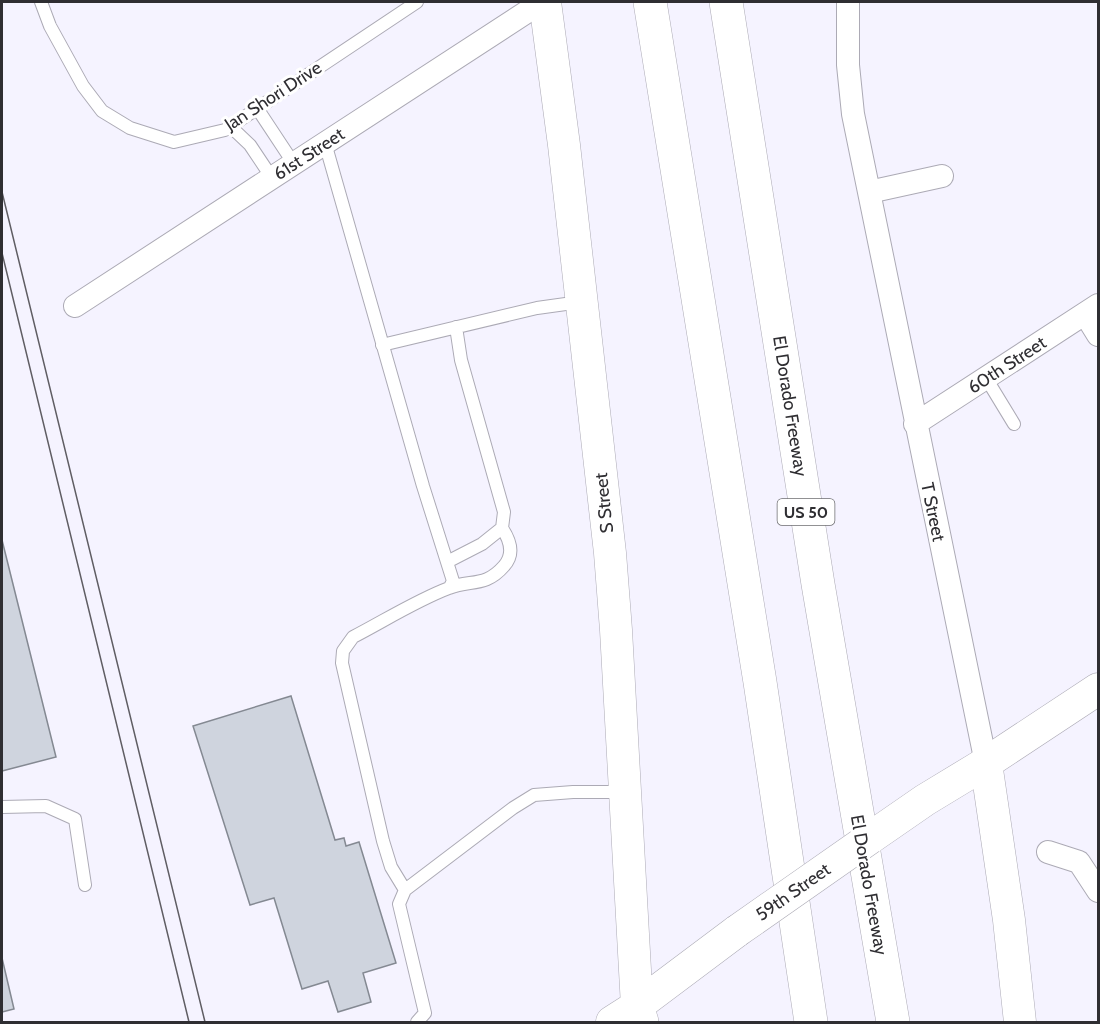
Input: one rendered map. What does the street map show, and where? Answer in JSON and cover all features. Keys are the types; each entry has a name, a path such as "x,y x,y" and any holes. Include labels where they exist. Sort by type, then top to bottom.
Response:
{"highway":[{"path":"650,2 760,682 811,1023"},
{"name":"El Dorado Freeway","path":"726,2 818,584 893,1023"}],"street":[{"name":"61st Street","path":"75,306 544,2"},
{"name":"S Street","path":"544,2 610,552 625,792 632,1018"},
{"name":"T Street","path":"848,2 848,65 853,114 986,763 1009,920 1020,1023"},
{"path":"869,192 942,176"},
{"path":"1092,309 1098,334"},
{"name":"60th Street","path":"915,424 1092,309"},
{"name":"59th Street","path":"632,1018 737,931 925,800 986,763 1098,689"},
{"path":"1048,852 1079,862 1098,891"}],"lane":[{"name":"Jan Shori Drive","path":"41,2 50,26 82,86 102,111 130,128 174,142 225,129 417,2"},
{"path":"257,108 294,164"},
{"path":"230,126 250,145 272,178"},
{"path":"325,143 382,345 453,581 450,587"},
{"path":"382,345 537,308 581,302"},
{"path":"405,890 391,867 383,841 342,663 343,651 353,637 450,587 483,582 504,566 510,556 510,540 502,528 504,512 461,360 456,327"},
{"path":"986,378 1014,424"},
{"path":"447,562 482,544 502,528"},
{"path":"417,1023 425,1013 399,904 405,890 513,808 534,795 625,792"},
{"path":"2,807 46,806 75,819 85,885"}],"building":[{"path":"2,540 56,757 2,771"},
{"path":"291,696 335,840 344,838 346,846 359,842 396,963 363,973 371,1002 338,1012 328,981 302,989 274,898 250,905 193,726"},
{"path":"2,958 14,1009 2,1012"}],"tram line":[{"path":"2,192 205,1022"},
{"path":"2,253 189,1022"}]}
